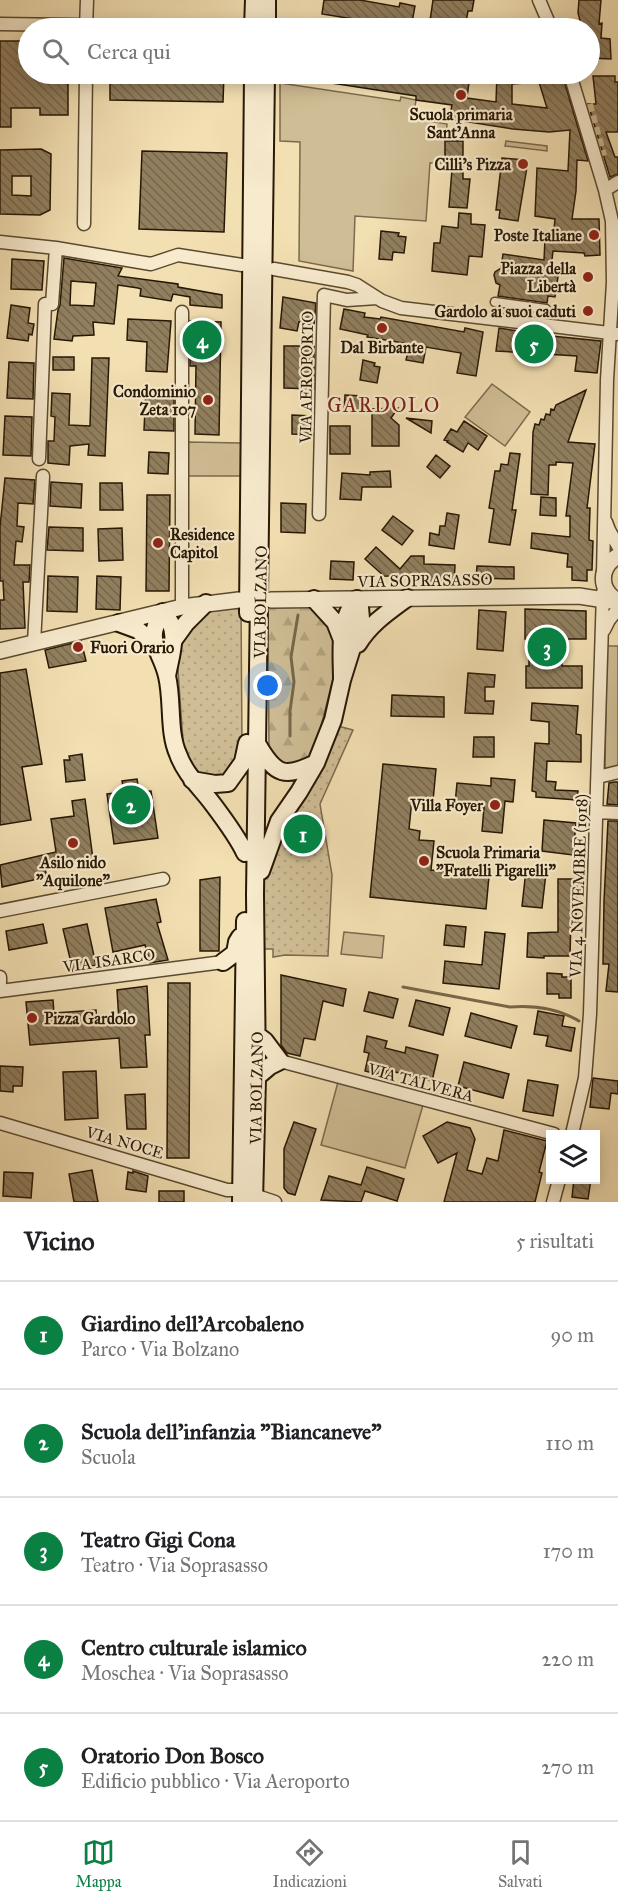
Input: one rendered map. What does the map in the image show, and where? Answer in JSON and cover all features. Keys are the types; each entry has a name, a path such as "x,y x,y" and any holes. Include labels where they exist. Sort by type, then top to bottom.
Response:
{"main road":[{"path":"253,18 254,0"},
{"path":"267,0 267,18"},
{"name":"VIA BOLZANO","path":"248,1197 257,1077 253,744 253,84"},
{"name":"VIA BOLZANO","path":"248,1197 244,982 245,854 253,744 266,84"},
{"path":"351,655 364,633 379,618 407,598"},
{"path":"314,599 334,622 342,640"},
{"path":"255,895 265,856 279,821 316,763 333,720 342,680 361,619 357,599 348,608 343,624 342,680"},
{"path":"173,641 186,623 206,603"},
{"path":"154,645 154,625 163,612 170,619 173,627 167,675"},
{"path":"119,623 138,630 154,645 167,675 177,753 192,780 212,803 239,841 245,854"},
{"path":"192,780 215,784 228,783 253,744 278,770 287,773 298,772 316,763"},
{"path":"223,962 235,953 237,942 244,932"},
{"path":"223,962 232,963 238,977 244,982"},
{"path":"257,1035 265,1041 280,1061 257,1077"}],"street":[{"path":"86,18 87,0"},
{"path":"539,0 547,18"},
{"path":"0,24 18,25"},
{"path":"84,224 86,84"},
{"path":"573,84 615,220 616,277 613,334"},
{"path":"605,190 618,182"},
{"path":"0,242 56,248 151,264 178,255 242,265"},
{"path":"39,459 45,304 52,304 56,248"},
{"name":"VIA AEROPORTO","path":"274,269 348,282 401,308 561,322 613,334"},
{"name":"VIA AEROPORTO","path":"319,514 324,295 347,300 378,298"},
{"path":"495,302 546,309"},
{"path":"182,312 182,607"},
{"name":"VIA 4 NOVEMBRE (1918)","path":"573,1130 585,1078 590,1014 601,637 609,593 604,512 613,334"},
{"path":"34,643 44,476"},
{"path":"604,512 609,531 618,546"},
{"path":"609,593 609,563 618,556"},
{"name":"VIA SOPRASASSO","path":"271,600 579,596 609,593"},
{"path":"0,651 182,607 239,600"},
{"name":"VIA 4 NOVEMBRE (1918)","path":"601,637 609,620 618,609"},
{"path":"598,777 618,772"},
{"path":"597,812 618,813"},
{"path":"0,911 163,879"},
{"name":"VIA ISARCO","path":"0,991 223,962"},
{"path":"0,977 0,983"},
{"name":"VIA TALVERA","path":"280,1061 546,1132"},
{"name":"VIA NOCE","path":"0,1122 248,1197"},
{"path":"553,1202 558,1184"},
{"path":"248,1197 275,1202"}],"green space":[{"path":"280,84 400,101 401,97 416,100 413,118 447,124 445,163 430,163 426,221 355,216 353,271 299,261 300,142 280,141"},
{"path":"506,141 547,146 547,151 505,146"},
{"path":"492,384 530,412 505,446 465,417"},
{"path":"188,442 241,443 241,476 188,476"},
{"path":"241,605 242,749 224,777 210,780 195,771 184,755 176,642 207,609"},
{"path":"268,605 312,605 331,624 338,643 337,663 316,746 305,762 284,763 269,750"},
{"path":"607,646 618,646 618,766 605,769"},
{"path":"338,726 353,730 320,804 332,875 328,956 273,957 273,949 263,949 264,875 275,845"},
{"path":"344,932 384,936 382,958 341,954"},
{"path":"338,1082 423,1105 405,1168 321,1145"}],"building":[{"path":"324,0 360,0 399,7 400,3 415,6 413,18 347,18 322,14"},
{"path":"433,0 474,0 472,11 468,11 467,18 430,18"},
{"path":"579,0 601,0 600,18 579,18"},
{"path":"602,23 601,38 610,39 611,59 600,58 600,24"},
{"path":"0,41 18,41 18,84 68,84 68,115 40,115 40,108 11,108 11,127 0,127"},
{"path":"600,76 615,76 615,82 618,82 618,132 606,132 615,157 618,157 618,174 610,177 588,104 596,104 594,84 600,84"},
{"path":"110,84 224,84 223,102 110,100"},
{"path":"337,84 469,84 467,98 496,102 497,84 512,84 512,104 547,108 540,84 565,84 588,161 577,160 572,219 599,219 600,255 585,256 584,253 553,251 551,269 559,270 555,297 548,296 547,303 498,296 500,285 496,283 494,275 501,268 503,254 544,260 545,239 553,239 555,219 535,216 537,168 568,171 570,130 549,132 513,129 449,119 452,105 416,100 416,96"},
{"path":"445,141 463,141 463,179 470,179 467,208 449,207 452,169 445,169"},
{"path":"41,149 51,154 50,210 40,215 0,214 0,150","holes":["12,176 31,176 31,196 12,195"]},
{"path":"142,151 227,153 224,232 139,229"},
{"path":"502,158 525,160 524,166 527,167 518,221 499,218 500,210 496,210"},
{"path":"459,213 471,214 471,224 485,225 482,257 469,256 467,275 432,271 434,243 440,243 442,226 458,228"},
{"path":"381,231 399,233 398,236 406,237 404,253 393,252 392,260 379,259"},
{"path":"64,258 122,268 118,276 178,284 178,287 222,295 222,308 190,305 190,297 173,294 171,301 140,296 141,289 118,285 114,324 93,322 94,335 73,336 72,341 54,339","holes":["71,281 96,283 94,306 70,305"]},
{"path":"12,259 44,261 42,290 11,289"},
{"path":"283,297 316,303 314,325 299,322 297,331 280,328"},
{"path":"11,305 30,308 28,323 34,324 28,341 7,338"},
{"path":"344,309 365,313 364,317 380,319 381,317 464,332 465,328 483,332 476,376 457,373 461,353 426,347 423,363 406,360 410,344 367,337 368,335 340,329"},
{"path":"128,319 171,321 167,372 146,371 147,342 127,340"},
{"path":"190,321 221,322 219,435 195,434 196,366 190,366"},
{"path":"499,328 601,341 597,373 575,371 577,356 496,351"},
{"path":"284,346 314,346 314,389 284,388"},
{"path":"53,357 74,357 74,370 53,370"},
{"path":"92,358 109,358 105,456 88,455 89,444 70,446 69,465 48,463 48,441 54,441 55,417 51,416 52,393 70,394 69,425 90,426"},
{"path":"363,360 380,367 377,383 360,380"},
{"path":"9,362 34,363 33,399 7,398"},
{"path":"146,389 174,390 174,431 144,430"},
{"path":"586,390 568,442 595,444 587,508 590,508 589,540 593,541 592,570 587,570 587,581 572,580 572,567 567,567 568,554 531,548 532,533 570,537 570,516 566,516 573,463 556,462 556,465 549,465 548,495 531,494 535,424 539,425 541,419 544,420 546,414 550,415 551,409 554,410 556,405"},
{"path":"345,395 362,396 361,413 344,412"},
{"path":"398,408 391,418 399,425 399,446 372,446 372,409"},
{"path":"292,415 312,416 311,435 292,434"},
{"path":"5,416 32,417 31,456 3,455"},
{"path":"406,418 432,421 431,433"},
{"path":"464,421 487,436 478,450 468,443 463,452 444,440 451,429 457,432"},
{"path":"330,426 350,426 350,454 330,454"},
{"path":"149,452 169,453 168,474 148,473"},
{"path":"510,453 520,454 512,510 516,510 510,545 489,542 494,509 489,508 495,471 500,471 501,464 508,465"},
{"path":"436,455 450,466 440,478 427,467"},
{"path":"390,471 391,487 362,487 361,500 340,499 342,473 370,475 370,472"},
{"path":"5,478 35,480 33,504 18,503 17,526 24,527 22,542 16,541 14,565 30,565 29,582 23,582 25,628 0,629 0,600 4,600 3,581 0,581 0,527"},
{"path":"51,482 82,484 81,508 50,506"},
{"path":"100,483 122,483 123,510 100,510"},
{"name":"Residence Capitol","path":"147,495 170,495 169,591 146,591"},
{"path":"541,497 556,498 556,516 540,515"},
{"path":"281,503 306,504 305,533 281,532"},
{"path":"447,513 459,515 454,549 429,545 430,533 439,535 440,526 445,526"},
{"path":"393,516 413,531 402,545 382,530"},
{"path":"49,527 83,528 83,551 47,550"},
{"path":"122,528 123,560 99,561 98,529"},
{"path":"376,547 400,569 411,556 424,556 424,564 455,565 454,586 423,585 423,577 384,576 365,559"},
{"path":"331,561 354,562 353,580 330,579"},
{"path":"477,566 514,567 514,579 476,578"},
{"path":"48,576 78,577 77,612 47,611"},
{"path":"97,576 121,577 120,610 96,609"},
{"path":"525,609 586,611 586,639 562,639 562,666 582,666 582,688 526,688 529,639 525,639"},
{"path":"479,610 506,612 503,651 477,649"},
{"path":"81,641 86,661 49,668 45,650"},
{"path":"26,669 42,764 22,767 31,820 0,825 0,673"},
{"path":"468,673 495,675 494,687 485,687 485,701 494,701 493,714 465,713"},
{"path":"392,695 444,697 444,717 391,716"},
{"path":"532,703 578,706 576,734 581,735 581,762 547,761 546,781 556,782 555,790 578,791 577,800 536,797 536,792 532,791 535,743 549,744 549,722 531,720"},
{"path":"474,737 494,737 494,757 473,757"},
{"path":"82,754 85,780 66,782 64,760 70,760 69,756"},
{"path":"383,764 436,769 433,801 412,799 409,829 420,831 419,840 434,841 431,870 489,876 486,909 370,897"},
{"name":"Villa Foyer","path":"491,778 515,780 513,802 505,801 502,833 482,831 484,807 455,804 457,783 491,786"},
{"path":"137,779 139,792 151,791 158,838 114,844 107,794 124,792 122,781"},
{"path":"618,782 618,805 607,804 609,783"},
{"name":"Asilo nido \"Aquilone\"","path":"85,799 93,859 44,865 47,877 2,887 0,865 56,852 51,819 74,816 72,801"},
{"path":"544,820 576,823 573,855 542,851"},
{"path":"608,821 618,821 618,992 606,991 609,964 603,964"},
{"path":"526,870 546,873 542,908 522,906"},
{"path":"220,877 219,951 200,951 200,880"},
{"path":"558,879 577,879 576,917 571,917 570,956 527,957 528,933 558,932"},
{"path":"156,899 161,922 157,923 168,960 150,963 145,945 113,952 105,908"},
{"path":"43,924 47,943 9,950 6,931"},
{"path":"87,924 96,965 73,971 63,929"},
{"path":"446,925 466,927 464,947 444,945"},
{"path":"485,932 505,934 499,989 443,983 445,961 482,965"},
{"path":"547,973 571,977 571,998 559,998 559,994 547,994"},
{"path":"281,975 346,989 343,1006 323,1001 315,1040 304,1038 300,1056 287,1053 281,1045"},
{"path":"168,983 190,983 189,1158 167,1158"},
{"path":"147,986 150,1035 145,1035 147,1067 121,1068 119,1038 30,1045 26,1002 53,1000 54,1013 96,1010 97,1023 119,1021 117,990"},
{"path":"369,992 398,999 393,1018 364,1011"},
{"path":"416,1000 450,1008 443,1035 409,1026"},
{"path":"538,1011 564,1016 562,1026 575,1028 571,1051 546,1046 548,1036 534,1034"},
{"path":"471,1013 517,1026 511,1048 465,1036"},
{"path":"367,1036 387,1041 385,1048 405,1053 406,1047 438,1055 432,1081 387,1070 385,1076 365,1071 369,1053 364,1052"},
{"path":"464,1062 509,1074 503,1098 458,1086"},
{"path":"0,1066 23,1067 22,1086 13,1086 13,1092 0,1091"},
{"path":"96,1071 98,1118 65,1120 63,1072"},
{"path":"593,1078 618,1081 618,1094 611,1093 609,1109 590,1107"},
{"path":"528,1080 558,1085 553,1116 523,1111"},
{"path":"145,1094 146,1129 127,1129 125,1095"},
{"path":"294,1122 316,1129 295,1195 288,1193 284,1188 284,1149"},
{"path":"447,1122 470,1128 475,1139 467,1170 482,1174 487,1158 498,1161 504,1130 546,1141 535,1202 444,1202 457,1153 438,1163 423,1136"},
{"path":"367,1167 404,1179 397,1201 365,1191 361,1202 321,1200 329,1176 361,1185"},
{"path":"92,1170 98,1202 74,1202 69,1174"},
{"path":"133,1171 148,1176 146,1192 126,1189 128,1172 133,1173"},
{"path":"4,1172 33,1173 31,1198 3,1196"},
{"path":"573,1184 590,1184 588,1199 572,1197"},
{"path":"159,1191 184,1191 184,1202 159,1202"}],"waterway":[{"path":"290,736 290,711 294,682 291,657 298,615"},
{"path":"403,987 510,1007 546,1008 579,1021"}],"tunnel":[{"path":"589,104 603,156"}],"place":[{"name":"Scuola primaria Sant'Anna","path":"461,95"},
{"name":"Cilli's Pizza","path":"523,164"},
{"name":"Poste Italiane","path":"594,235"},
{"name":"Piazza della Libertà","path":"588,277"},
{"name":"Gardolo ai suoi caduti","path":"588,311"},
{"name":"Dal Birbante","path":"382,328"},
{"name":"Centro culturale islamico","path":"202,340"},
{"name":"Oratorio Don Bosco","path":"534,344"},
{"name":"Condominio Zeta 107","path":"208,400"},
{"name":"Residence Capitol","path":"158,543"},
{"name":"Fuori Orario","path":"78,647"},
{"name":"Teatro Gigi Cona","path":"547,647"},
{"name":"Scuola dell'infanzia \"Biancaneve\"","path":"131,805"},
{"name":"Villa Foyer","path":"495,805"},
{"name":"Giardino dell'Arcobaleno","path":"303,834"},
{"name":"Asilo nido \"Aquilone\"","path":"73,843"},
{"name":"Scuola Primaria \"Fratelli Pigarelli\"","path":"424,861"},
{"name":"Pizza Gardolo","path":"32,1018"}],"district":[{"name":"GARDOLO","path":"384,405"}]}
